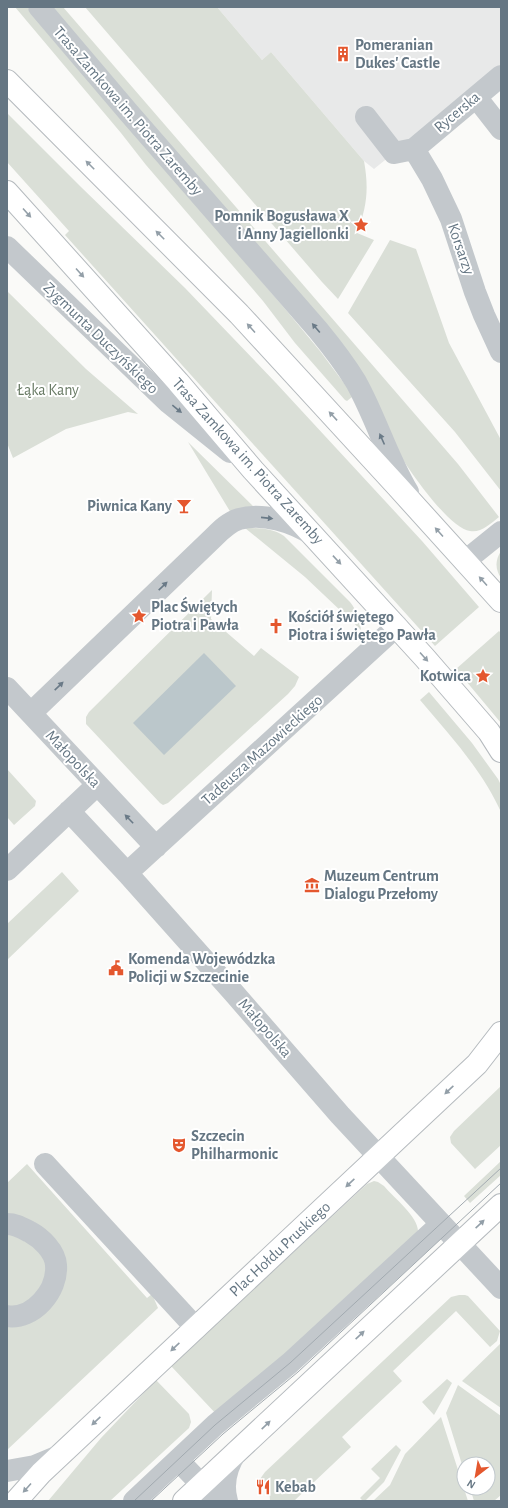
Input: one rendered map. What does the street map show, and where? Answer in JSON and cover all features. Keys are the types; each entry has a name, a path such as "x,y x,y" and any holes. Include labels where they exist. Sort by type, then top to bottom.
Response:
{"main road":[{"name":"Trasa Zamkowa im. Piotra Zaremby","path":"7,81 239,314 501,601"},
{"name":"Trasa Zamkowa im. Piotra Zaremby","path":"7,192 253,470 397,626 495,739 501,751"},
{"path":"477,1064 501,1033"},
{"name":"Plac Hołdu Pruskiego","path":"16,1501 35,1479 59,1456 477,1064"},
{"path":"184,1501 237,1452 450,1233 501,1205"}],"street":[{"name":"Trasa Zamkowa im. Piotra Zaremby","path":"39,7 139,125 318,330 340,358 357,383 399,477 419,511"},
{"name":"Rycerska","path":"414,149 501,76"},
{"path":"476,97 501,130"},
{"path":"366,117 394,153 414,149"},
{"name":"Korsarzy","path":"414,149 429,174 451,218 475,292 484,316 501,352"},
{"name":"Zygmunta Duczyńskiego","path":"7,248 169,403 253,470"},
{"path":"31,713 214,537 233,522 250,517 272,518 296,526 316,538"},
{"path":"465,561 501,532"},
{"name":"Tadeusza Mazowieckiego","path":"127,873 397,626"},
{"name":"Małopolska","path":"7,688 156,847"},
{"path":"7,870 97,785"},
{"name":"Małopolska","path":"69,811 127,873 233,992 328,1102 379,1156"},
{"name":"Plac Hołdu Pruskiego","path":"477,1064 501,1043"},
{"path":"379,1156 501,1288"},
{"path":"45,1164 196,1328"},
{"path":"7,1224 14,1224 36,1236 50,1249 56,1264 54,1281 46,1297 34,1310 16,1317 7,1316"},
{"path":"151,1501 215,1425 450,1233"},
{"path":"227,1501 225,1490 226,1480 230,1464 237,1452"},
{"path":"7,1471 35,1466 59,1456"},
{"path":"182,1464 217,1501"},
{"path":"134,1501 182,1464"}],"shaded area":[{"path":"217,7 501,7 501,66 374,169 364,161 271,52 262,60"},
{"path":"204,653 236,686 164,755 133,723"}],"green space":[{"path":"15,7 27,7 286,310 320,351 352,394 352,397 347,401 345,400 295,343 263,301 146,165"},
{"path":"50,7 63,7 458,464 499,517 478,531 470,531 461,527 450,519 439,508 417,480 394,445 370,393"},
{"path":"85,7 217,7 262,60 271,52 364,161 367,189 365,206 357,233 374,240 338,299 322,282"},
{"path":"7,113 185,288 276,383 422,541 479,607 435,646 65,235 69,231 7,162"},
{"path":"390,240 416,249 449,343 501,440 501,491 455,432 348,313"},
{"name":"Łąka Kany","path":"7,291 86,369 138,414 128,412 66,429 13,458 7,443"},
{"path":"188,442 256,509 231,513"},
{"path":"245,528 270,530 284,536 350,602 358,615 361,630 305,577"},
{"path":"501,551 501,578 496,564"},
{"path":"212,590 211,619 254,656 261,648 299,677 295,686 288,694 168,803 163,805 86,724 86,717 89,712"},
{"path":"499,631 501,633 501,723 456,669"},
{"path":"429,692 472,743 498,779 501,785 501,812 475,767 420,700"},
{"path":"7,769 36,801 35,806 14,825 7,817"},
{"path":"62,872 79,891 7,960 7,924"},
{"path":"501,1086 501,1145 475,1169 451,1143 450,1137 454,1131"},
{"path":"501,1161 501,1175 470,1203 464,1196"},
{"path":"27,1164 147,1298 152,1294 158,1308 7,1450 7,1325 65,1270 7,1216 7,1183"},
{"path":"374,1181 384,1186 405,1208 415,1220 418,1232 218,1416 171,1366 367,1184"},
{"path":"7,1231 26,1236 45,1259 48,1277 33,1302 7,1310"},
{"path":"459,1295 468,1296 500,1331 497,1341 490,1347 456,1311 393,1371 402,1381 342,1437 351,1447 294,1501 270,1501 269,1484 260,1484 260,1479 265,1472 451,1297"},
{"path":"501,1343 501,1408 462,1381"},
{"path":"447,1379 452,1383 434,1415 422,1402"},
{"path":"156,1380 189,1414 191,1422 189,1428 110,1501 48,1501 101,1438"},
{"path":"458,1385 501,1416 501,1495 494,1501 474,1501 472,1496 496,1496 496,1456 459,1456 446,1413"},
{"path":"441,1417 456,1464 456,1496 466,1496 468,1501 373,1501 390,1485 405,1454"},
{"path":"396,1445 401,1450 384,1482 365,1501 363,1501 360,1498 380,1478 371,1469"}],"tram line":[{"path":"134,1501 215,1425 290,1363 501,1168"},
{"path":"151,1501 223,1434 298,1372 501,1183"}],"place":[{"name":"Pomeranian Dukes' Castle","path":"343,54"},
{"name":"Pomnik Bogusława X i Anny Jagiellonki","path":"361,225"},
{"name":"Piwnica Kany","path":"184,506"},
{"name":"Plac Świętych Piotra i Pawła","path":"139,616"},
{"name":"Kościół świętego Piotra i świętego Pawła","path":"276,626"},
{"name":"Kotwica","path":"483,676"},
{"name":"Muzeum Centrum Dialogu Przełomy","path":"312,885"},
{"name":"Komenda Wojewódzka Policji w Szczecinie","path":"116,968"},
{"name":"Szczecin Philharmonic","path":"179,1145"},
{"name":"Kebab","path":"263,1487"}]}
